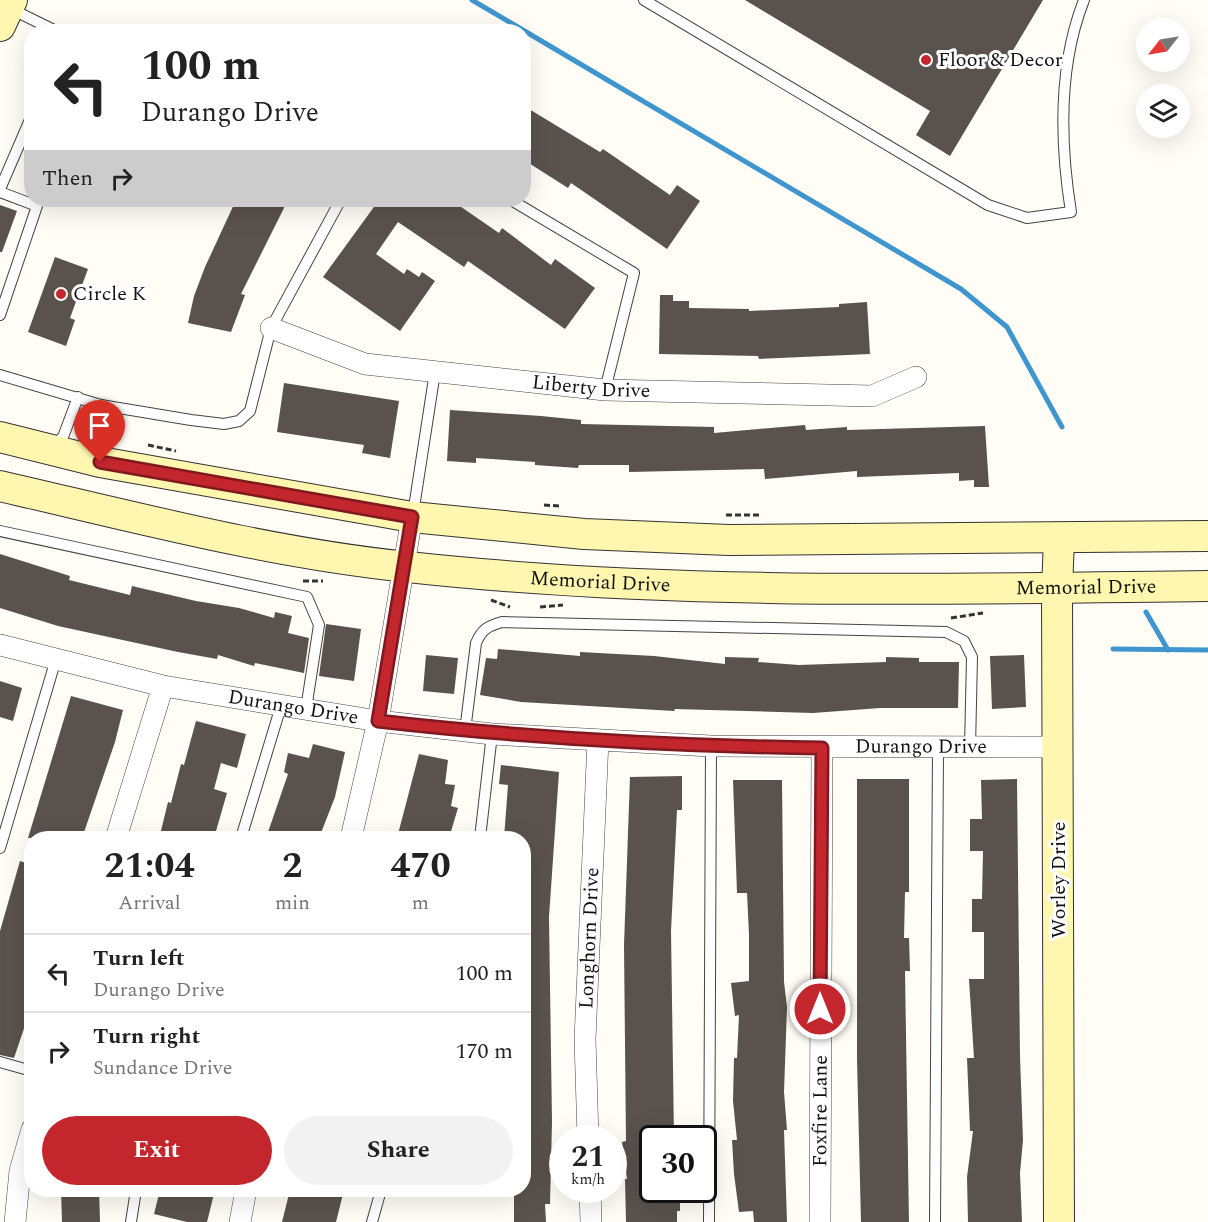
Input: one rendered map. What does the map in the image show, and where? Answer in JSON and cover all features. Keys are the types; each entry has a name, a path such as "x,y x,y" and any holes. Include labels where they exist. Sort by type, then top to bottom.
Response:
{"street":[{"name":"Liberty Drive","path":"272,328 365,364 605,390 872,396 916,377"},
{"path":"0,437 100,462 412,517 584,534 729,540 1208,536"},
{"name":"Memorial Drive","path":"0,486 246,543 405,567 580,582 729,589 1057,589 1208,586"},
{"path":"353,831 378,721 412,517"},
{"name":"Worley Drive","path":"1059,539 1057,589 1059,1222"},
{"name":"Durango Drive","path":"0,645 163,686 378,721 492,734 711,746 1058,747"},
{"path":"118,831 163,686"},
{"name":"Longhorn Drive","path":"588,1125 585,1039 598,740"},
{"name":"Foxfire Lane","path":"820,1222 822,748"},
{"path":"15,1222 20,1171 24,1157"},
{"path":"240,1222 245,1197"},
{"path":"590,1203 591,1222"}],"lane":[{"path":"644,0 988,205 1027,218 1071,212 1064,168 1067,65 1084,0"},
{"path":"5,9 40,24"},
{"path":"24,134 0,191 24,200"},
{"path":"0,315 38,207"},
{"path":"0,375 101,405 191,420 224,424 239,422 250,411 272,328 336,207"},
{"path":"523,207 634,273 605,390"},
{"path":"412,517 435,372"},
{"path":"49,450 63,437 78,397"},
{"path":"100,462 91,442 101,405"},
{"path":"0,531 307,597 319,625 306,709"},
{"path":"465,731 476,643 481,632 489,625 502,622 946,632 964,641 972,657 970,748"},
{"path":"0,848 56,659"},
{"path":"243,831 281,705"},
{"path":"481,831 492,734"},
{"path":"709,1222 711,746"},
{"path":"935,1222 938,748"},
{"path":"0,1062 24,1069"},
{"path":"131,1222 135,1197"},
{"path":"372,1222 379,1197"}],"path":[{"path":"147,445 171,448 180,453"},
{"path":"539,505 566,507"},
{"path":"722,516 765,515"}],"building":[{"name":"Floor & Decor","path":"745,0 1043,0 950,156 916,135 930,111"},
{"path":"531,110 600,152 603,149 670,195 677,185 700,201 667,249 571,183 568,188 531,164"},
{"path":"0,205 17,211 2,252 0,252"},
{"path":"233,207 284,207 241,294 245,295 231,332 188,323 194,296"},
{"path":"374,207 461,207 499,233 502,228 551,265 555,259 595,288 565,329 468,261 464,267 398,222 376,254 404,274 407,269 419,277 422,272 435,281 400,331 323,277"},
{"name":"Circle K","path":"55,257 88,269 70,318 75,320 66,346 28,332"},
{"path":"660,295 673,295 673,301 689,301 689,308 749,309 749,311 839,307 839,304 867,302 870,354 759,359 758,356 659,354"},
{"path":"284,383 399,401 390,458 362,453 364,445 277,432"},
{"path":"450,410 581,420 581,424 714,427 714,433 805,425 806,430 847,427 847,430 985,426 989,487 974,487 974,480 959,481 959,473 857,477 857,471 765,479 764,469 629,472 629,465 579,465 578,468 476,458 476,463 447,461"},
{"path":"0,554 70,576 69,580 130,595 132,586 196,601 239,608 274,618 275,612 292,616 288,633 309,638 304,673 255,663 254,666 218,655 217,659 178,652 58,626 0,608"},
{"path":"326,624 361,629 354,681 319,676"},
{"path":"498,649 580,656 580,652 654,656 725,664 725,657 759,658 758,662 799,665 886,662 886,657 919,658 919,662 959,662 958,708 880,708 813,713 675,709 674,711 521,702 480,695 486,658 497,659"},
{"path":"426,655 458,658 454,694 423,691"},
{"path":"1024,655 1026,707 992,709 990,656"},
{"path":"0,681 22,688 13,721 0,717"},
{"path":"71,696 123,710 115,742 84,831 30,831"},
{"path":"196,721 246,734 237,768 221,763 214,789 227,793 216,831 161,831 181,764 184,765"},
{"path":"313,744 345,752 335,797 322,831 268,831 288,774 284,772 288,753 309,758"},
{"path":"419,754 448,760 445,784 455,785 451,806 458,808 451,831 399,831"},
{"path":"501,765 559,772 549,917 552,1122 552,1125 549,1125 550,1204 545,1204 546,1222 514,1222 514,1197 531,1197 531,831 505,831 508,785 499,784"},
{"path":"682,776 682,810 677,810 671,931 674,1125 639,1125 639,1203 680,1203 677,1222 626,1222 624,945 630,777"},
{"path":"857,779 909,779 909,892 905,892 904,938 909,938 910,971 905,971 909,1222 861,1222 857,1059"},
{"path":"1017,779 1023,1140 1020,1173 1022,1222 968,1222 967,1177 973,1131 970,1131 967,1058 974,1058 969,979 984,979 984,932 972,932 972,899 982,899 983,851 970,851 970,819 982,819 981,780"},
{"path":"733,780 782,780 784,982 787,1007 784,1092 787,1130 784,1130 787,1222 754,1222 753,1211 739,1212 734,1174 732,1140 737,1140 733,1101 734,1058 737,1058 739,1015 735,1016 731,983 749,981 749,935 747,893 737,893"},
{"path":"20,861 24,862 24,1029 14,1058 0,1055 0,931"},
{"path":"61,1197 99,1197 100,1222 62,1222"},
{"path":"158,1197 213,1197 207,1222 187,1222 154,1214"},
{"path":"288,1197 342,1197 336,1222 282,1222"}],"waterway":[{"path":"472,0 513,24"},
{"path":"531,35 961,289 1007,327 1062,427"},
{"path":"1146,612 1168,650"},
{"path":"1113,649 1208,650"}],"place":[{"name":"Floor & Decor","path":"926,60"},
{"name":"Circle K","path":"61,294"}],"route":[{"path":"100,462 412,517 378,721 492,734 711,746 822,748 820,1009"}]}
